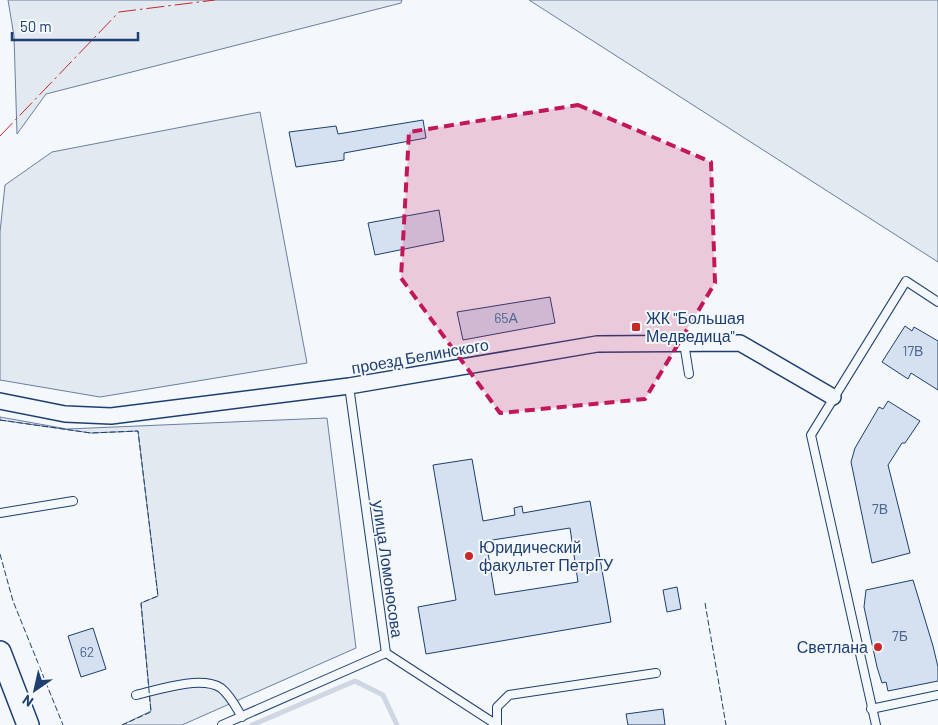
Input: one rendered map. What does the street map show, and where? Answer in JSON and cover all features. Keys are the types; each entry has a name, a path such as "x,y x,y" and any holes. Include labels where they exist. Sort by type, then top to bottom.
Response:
{"main road":[{"path":"0,652 28,725"}],"street":[{"name":"проезд Белинского","path":"0,400 65,414 112,416 349,386 596,344 684,343 740,343 833,397"}],"lane":[{"path":"876,725 811,435 906,282 938,302"},
{"path":"684,343 689,374"},
{"name":"улица Ломоносова","path":"349,386 386,653 497,725"},
{"path":"0,513 73,501"},
{"path":"222,725 386,653"},
{"path":"497,725 496,707 510,695 656,673"},
{"path":"136,695 202,682 220,687 232,700 242,716"},
{"path":"871,708 938,695"}],"highlighted area":[{"path":"578,105 711,162 715,283 645,399 500,413 401,278 409,132"}],"shaded area":[{"path":"8,0 402,0 401,3 46,94 17,134 14,36"},
{"path":"529,0 938,0 938,262"},
{"path":"260,112 307,363 100,397 0,380 0,232 5,185 52,152"},
{"path":"0,417 67,429 327,418 356,648 182,725 122,725 151,711 141,603 158,596 138,431 91,433 0,420"}],"building":[{"path":"423,120 426,138 344,153 344,160 296,167 289,132 336,126 338,134"},
{"path":"439,210 444,241 375,255 368,223"},
{"path":"550,297 555,323 463,340 457,312"},
{"path":"905,326 912,331 914,327 938,341 938,390 911,373 908,379 882,362"},
{"path":"888,401 920,421 905,443 902,443 888,465 910,553 872,563 851,462 855,448 879,407 883,409"},
{"name":"Юридический факультет ПетрГУ","path":"472,459 483,521 515,515 514,508 522,506 523,513 590,501 611,622 426,654 418,607 456,600 433,465","holes":["570,528 578,582 495,595 486,541"]},
{"path":"913,580 933,646 938,667 938,681 888,691 886,682 882,683 877,667 864,607 866,590"},
{"path":"677,587 681,609 667,612 663,590"},
{"path":"93,628 106,669 81,677 68,636"},
{"path":"663,709 665,725 628,725 626,714"}],"waterway":[{"path":"252,725 355,681 383,695 397,725"}],"fence":[{"path":"0,420 91,433 138,431 158,596 141,603 151,712 122,725"},
{"path":"0,554 13,601 63,725"},
{"path":"705,603 726,725"}],"power":[{"path":"0,136 119,12 215,0"}],"place":[{"name":"ЖК \"Большая Медведица\"","path":"636,327"},
{"name":"Юридический факультет ПетрГУ","path":"469,556"},
{"name":"Светлана","path":"878,647"}]}
